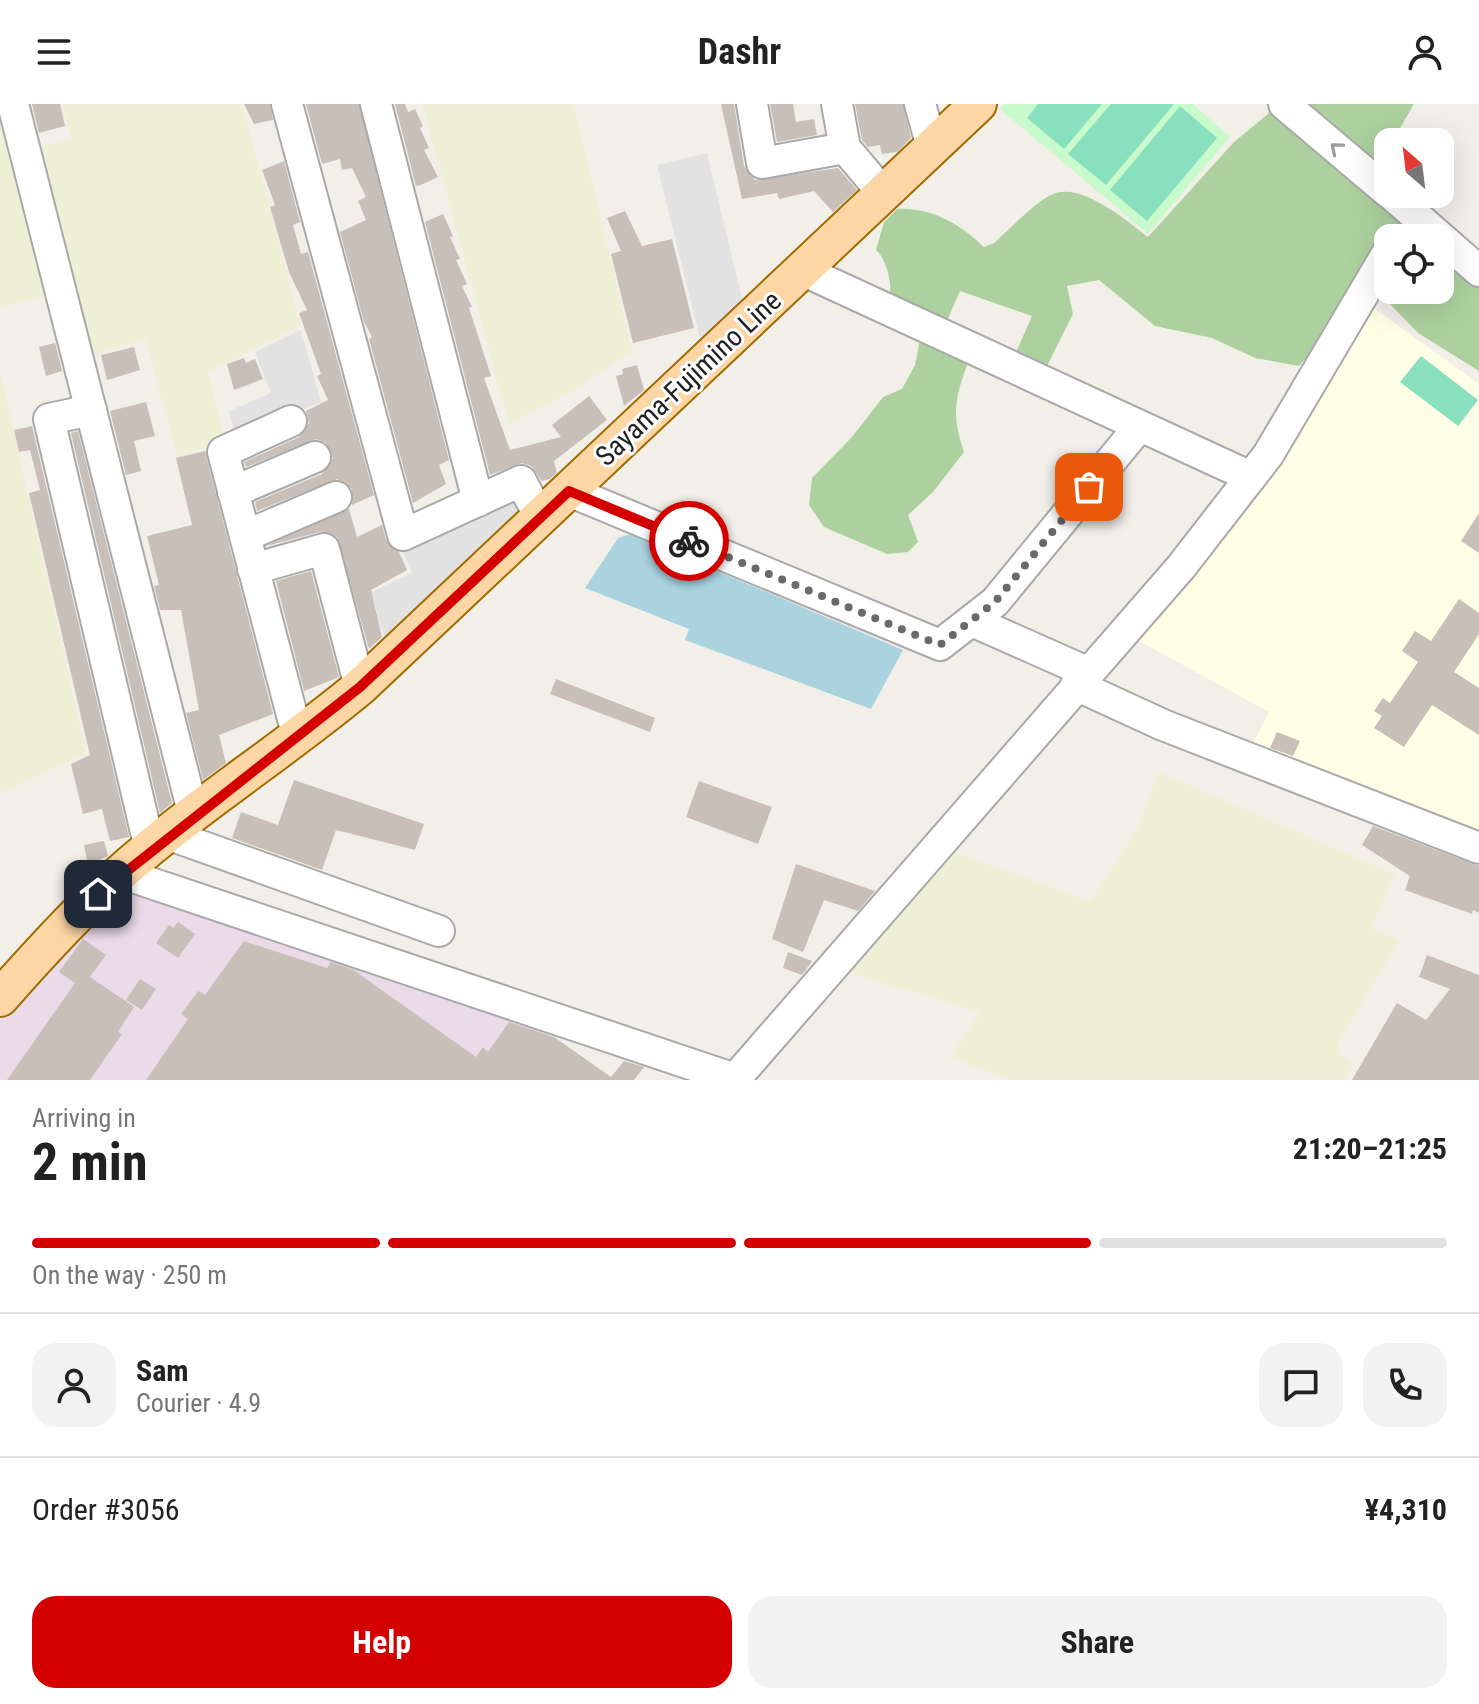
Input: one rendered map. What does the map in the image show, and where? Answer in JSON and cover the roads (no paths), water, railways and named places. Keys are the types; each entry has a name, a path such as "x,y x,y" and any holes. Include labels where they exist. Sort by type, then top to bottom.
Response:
{"main road":[{"name":"Sayama-Fujimino Line","path":"0,998 75,915 121,873 360,687 978,104"}],"street":[{"path":"13,104 91,410 171,833"},
{"path":"287,104 403,535 521,481 541,519"},
{"path":"376,104 478,501"},
{"path":"752,104 762,163 845,148"},
{"path":"837,104 845,148 883,193"},
{"path":"920,104 932,147"},
{"path":"1284,104 1374,180"},
{"path":"1407,208 1479,271"},
{"path":"802,270 1138,428 1251,477"},
{"path":"121,873 736,1079 1181,567 1268,455 1374,276"},
{"path":"91,410 49,419 171,833"},
{"path":"291,421 223,452 298,738"},
{"path":"569,491 940,645 995,602 1138,428"},
{"path":"233,492 315,457"},
{"path":"245,536 336,497"},
{"path":"253,569 324,549 360,687"},
{"path":"972,621 1163,725 1479,848"},
{"path":"171,833 439,931"}],"water":[{"path":"630,534 903,650 871,709 685,640 689,629 585,588 618,538"}]}
